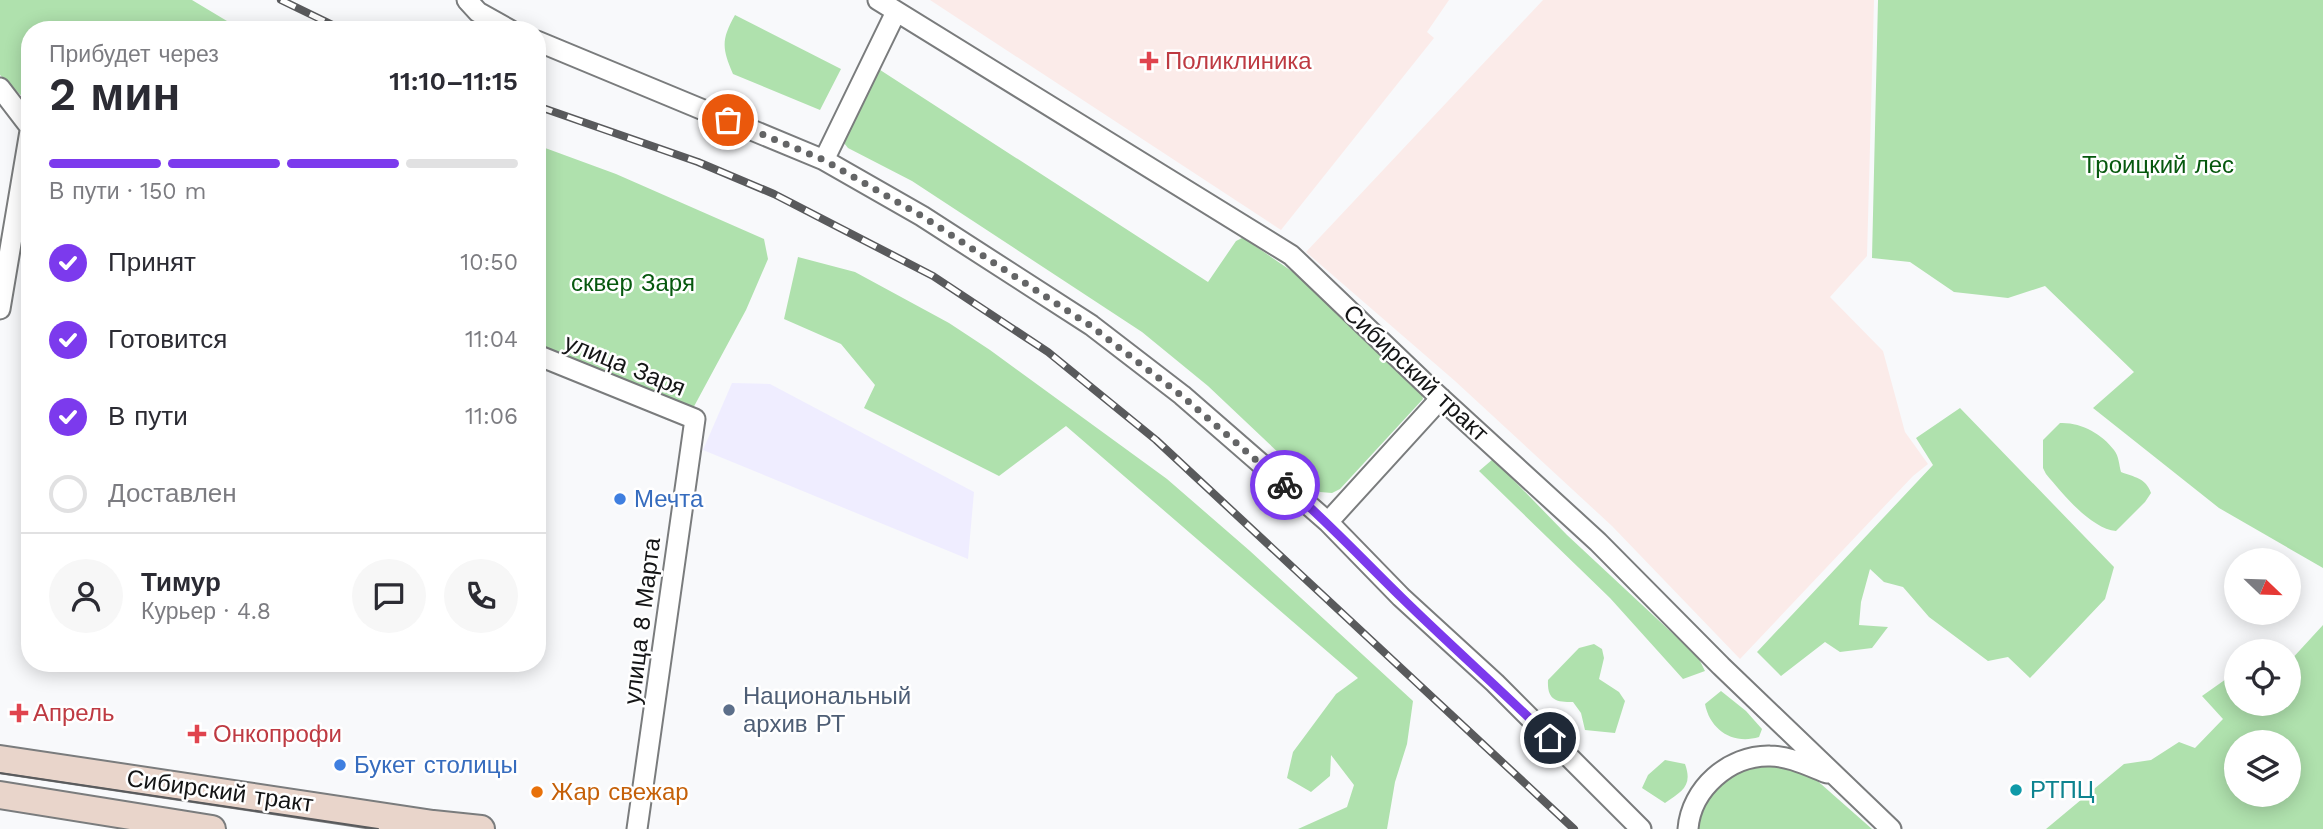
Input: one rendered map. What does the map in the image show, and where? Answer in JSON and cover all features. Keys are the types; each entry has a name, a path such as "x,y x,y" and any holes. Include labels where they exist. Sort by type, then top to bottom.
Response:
{"main road":[{"name":"Сибирский тракт","path":"0,759 481,829"},
{"name":"Сибирский тракт","path":"0,795 212,829"}],"street":[{"path":"467,0 478,12 494,21"},
{"name":"Сибирский тракт","path":"878,0 1291,255 1598,542 1721,666 1890,829"},
{"path":"824,160 896,12"},
{"path":"546,45 824,160 922,216 1091,326 1182,396 1328,523 1401,597 1495,683 1641,829"},
{"path":"0,88 21,117"},
{"path":"0,309 21,183"},
{"name":"улица Заря","path":"546,359 695,419"},
{"path":"1328,523 1441,398"},
{"name":"улица 8 Марта","path":"637,829 695,419"},
{"path":"1688,829 1689,819 1701,794 1717,773 1740,761 1769,756 1800,762 1838,778"}],"shaded area":[{"path":"930,0 1449,0 1427,32 1434,38 1281,230"},
{"path":"1543,0 1874,0 1867,256 1830,297 1883,351 1905,432 1928,464 1913,476 1740,659 1612,526 1455,381 1306,252"},
{"path":"732,383 770,384 974,492 968,559 703,450"}],"green space":[{"path":"0,0 192,0 227,21 21,21 21,95 0,75"},
{"name":"Троицкий лес","path":"1878,0 2323,0 2323,568 2301,555 2301,548 2288,548 2219,508 2093,408 2134,372 2045,286 2008,298 1954,292 1910,262 1872,258"},
{"path":"735,15 841,69 820,110 733,74 727,57 725,38"},
{"path":"874,66 1208,282 1236,241 1245,239 1293,272 1406,375 1423,399 1340,489 1332,493 1320,492 1208,386 1142,332 912,181 848,148 844,143 846,132"},
{"name":"сквер Заря","path":"546,148 616,174 764,239 768,259 746,310 691,412 546,348"},
{"path":"798,257 855,272 949,323 990,350 1167,479 1250,551 1413,701 1407,744 1395,782 1387,829 1298,829 1347,807 1354,785 1331,755 1330,776 1311,792 1287,778 1293,752 1336,694 1358,678 1066,426 999,476 864,408 875,385 841,344 784,319"},
{"path":"1960,408 2114,567 2105,599 2030,678 2008,657 1988,661 1929,617 1903,587 1884,582 1870,569 1861,602 1859,625 1888,627 1872,648 1840,652 1825,642 1781,676 1757,652 1933,465 1916,438"},
{"path":"2060,423 2083,427 2097,434 2116,452 2121,472 2139,479 2149,488 2151,493 2145,502 2116,531 2106,529 2087,517 2046,474 2043,468 2043,440"},
{"path":"1493,459 1567,535 1698,657 1705,671 1683,679 1610,598 1479,471"},
{"path":"2323,625 2323,829 2046,829 2124,764 2151,760 2179,742 2195,748 2223,719 2202,696 2224,680 2224,716 2301,716 2301,649"},
{"path":"1594,644 1602,649 1604,658 1599,679 1619,692 1625,701 1615,733 1585,730 1581,713 1573,702 1557,700 1549,692 1548,680 1579,648"},
{"path":"1721,691 1746,711 1762,729 1759,737 1740,739 1717,728 1705,704"},
{"path":"1665,760 1685,764 1688,778 1681,791 1665,803 1642,788 1648,775"},
{"path":"1760,762 1804,769 1872,829 1699,829 1701,815 1711,794 1727,779"}],"tram line":[{"path":"0,773 378,829"}],"railway":[{"path":"281,0 324,21"},
{"path":"546,109 698,162 774,194 933,276 1048,352 1156,440 1574,829"}],"way so far":[{"path":"728,120 824,160 922,216 1091,326 1182,396 1285,485"}],"place":[{"name":"Поликлиника","path":"1149,61"},
{"name":"Мечта","path":"620,499"},
{"name":"Национальный архив РТ","path":"729,710"},
{"name":"Апрель","path":"19,713"},
{"name":"Онкопрофи","path":"197,734"},
{"name":"Букет столицы","path":"340,765"},
{"name":"РТПЦ","path":"2016,790"},
{"name":"Жар свежар","path":"537,792"}],"route":[{"path":"1285,485 1328,523 1401,597 1495,683 1550,738"}]}
